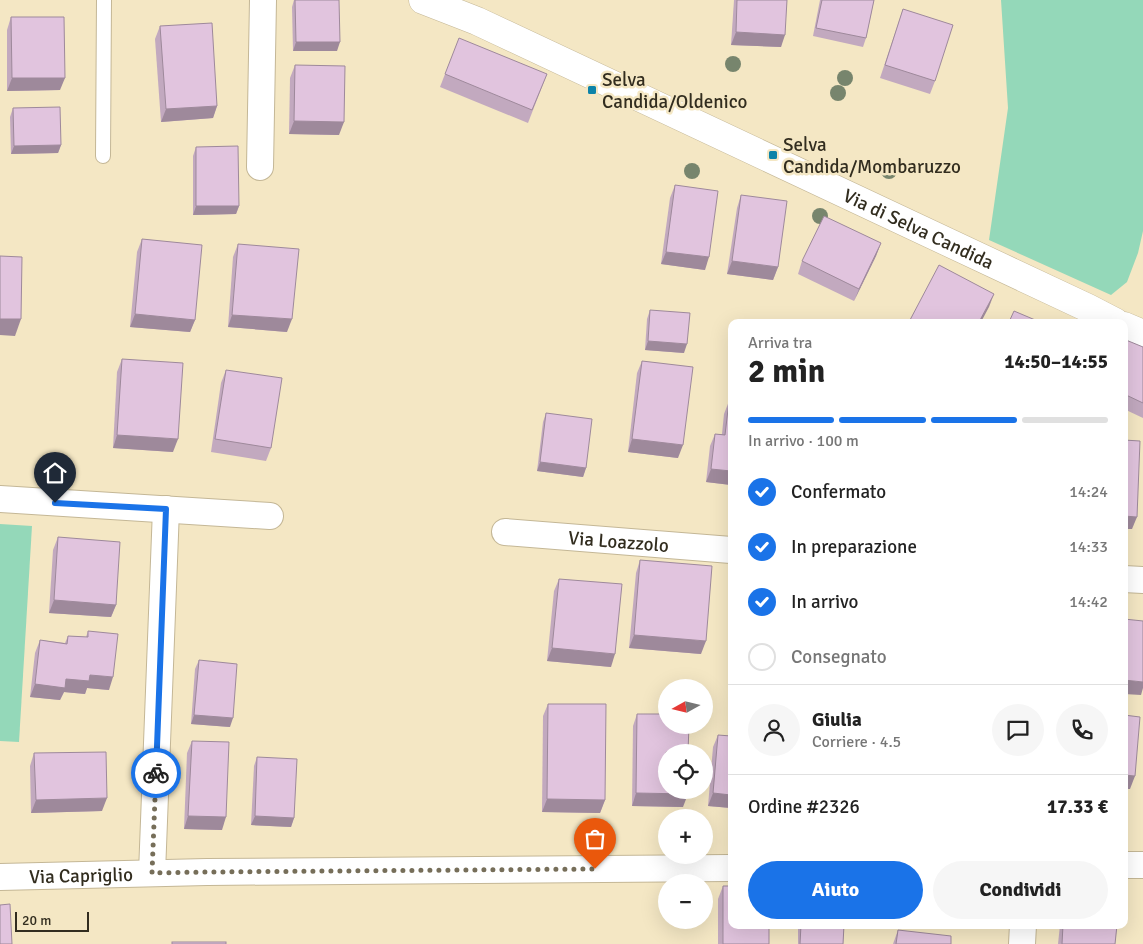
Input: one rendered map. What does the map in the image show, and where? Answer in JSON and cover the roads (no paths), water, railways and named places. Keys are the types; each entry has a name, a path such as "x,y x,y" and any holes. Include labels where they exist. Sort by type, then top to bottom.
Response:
{"street":[{"path":"260,167 263,0"},
{"name":"Via di Selva Candida","path":"423,0 477,21 557,58 1079,304 1106,319"},
{"name":"Via di Selva Candida","path":"1128,328 1143,334"},
{"path":"0,499 270,516"},
{"path":"152,873 166,509"},
{"name":"Via Loazzolo","path":"505,532 728,550"},
{"path":"1128,579 1143,580"},
{"path":"1128,865 1143,865"},
{"name":"Via Capriglio","path":"0,876 217,872 728,868"},
{"path":"1022,944 1023,929"}],"lane":[{"path":"103,156 104,0"}],"place":[{"name":"Selva Candida/Oldenico","path":"592,90"},
{"name":"Selva Candida/Mombaruzzo","path":"773,155"}]}
